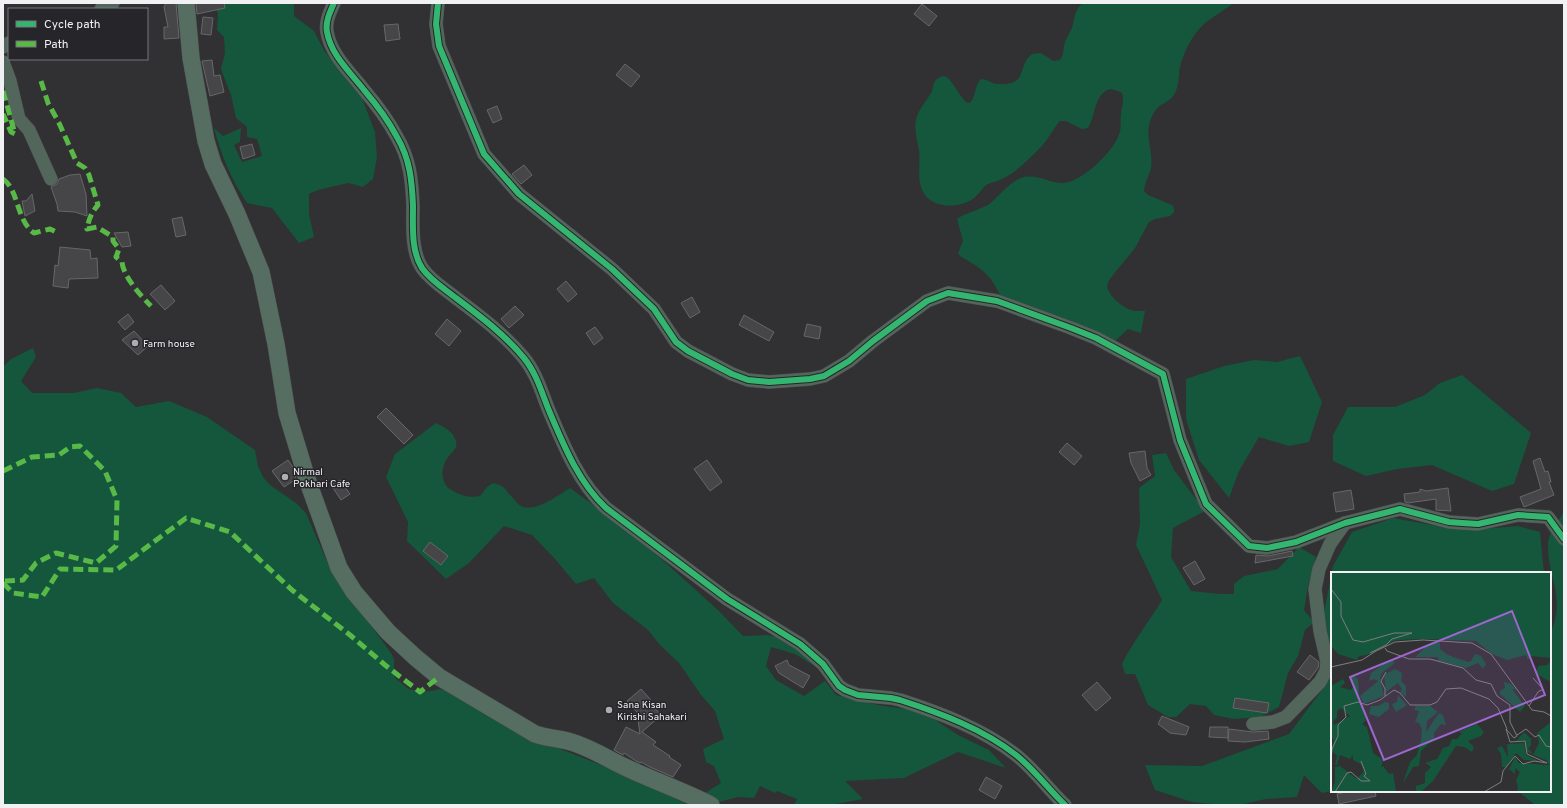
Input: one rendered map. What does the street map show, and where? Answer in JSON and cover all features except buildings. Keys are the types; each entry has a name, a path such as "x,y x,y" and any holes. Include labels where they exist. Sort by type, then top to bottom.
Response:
{"main road":[{"path":"186,3 191,58 206,141 213,164 237,214 261,272 276,344 287,413 309,486 336,561 345,580 388,632 439,677 535,734 546,738 562,739 577,744 711,805"}],"street":[{"path":"102,8 113,3"},
{"path":"334,3 326,23 330,42 346,69 381,112 397,136 405,153 411,176 413,235 420,264 437,284 492,327 524,358 536,377 550,413 576,468 597,500 727,599 800,644 824,664 839,686 845,690 858,695 900,700 972,728 992,738 1028,765 1065,805"},
{"path":"438,3 436,24 439,46 484,154 519,194 612,269 654,309 676,342 688,351 732,374 748,380 769,382 810,379 824,376 849,361 873,341 927,301 948,293 992,300 1096,338 1163,374 1180,440 1206,504 1249,546 1267,548 1296,542 1345,522 1400,509 1450,522 1478,524 1518,515 1548,517 1564,539"},
{"path":"3,62 10,81 19,119 29,130 51,179"},
{"path":"1253,724 1273,722 1286,717 1320,682 1326,671 1327,662 1320,631 1315,589 1322,562 1330,544 1345,522"}],"green space":[{"path":"214,3 294,3 294,16 314,31 325,52 360,93 375,132 377,158 373,179 363,187 348,183 318,190 309,194 309,214 314,237 299,243 272,208 247,203 227,167 220,148 214,128 223,136 241,128 240,142 234,145 242,162 262,156 257,139 247,137 247,127 236,118 231,95 221,69 225,53 224,37 217,30 218,14"},
{"path":"1084,3 1234,3 1209,20 1195,34 1183,57 1180,67 1178,86 1175,93 1171,98 1157,108 1151,119 1148,133 1151,168 1144,191 1148,195 1172,205 1174,212 1170,216 1155,219 1149,222 1135,248 1109,280 1107,286 1108,290 1118,302 1131,310 1145,311 1141,333 1128,329 1115,341 1000,295 992,281 984,272 960,256 958,253 963,241 957,219 988,205 1012,183 1021,178 1033,177 1063,183 1076,179 1090,170 1110,150 1119,134 1123,99 1121,92 1111,89 1105,91 1101,95 1098,99 1091,123 1088,128 1082,129 1066,121 1060,121 1047,140 1023,165 1004,178 986,185 976,197 968,202 947,206 933,202 927,198 923,192 919,176 919,150 915,124 917,116 932,91 936,80 942,76 947,77 968,103 971,102 981,79 998,84 1008,84 1018,79 1021,75 1024,64 1032,54 1041,53 1053,61 1060,60 1063,54 1065,42 1072,28 1074,17 1078,8"},
{"path":"33,348 36,357 21,381 32,393 74,393 97,388 121,393 136,407 169,401 207,417 255,450 258,466 263,477 270,485 296,503 306,513 331,571 391,653 394,659 394,675 396,679 409,689 424,692 440,689 456,694 523,734 621,773 689,805 3,805 3,367 11,359"},
{"path":"1300,356 1322,402 1309,442 1289,446 1259,437 1239,471 1229,498 1199,460 1186,419 1186,379 1224,366 1254,360 1277,362"},
{"path":"1462,375 1531,433 1514,484 1492,491 1432,465 1397,469 1366,476 1333,461 1333,435 1348,407 1395,407 1425,395 1440,383"},
{"path":"436,423 450,432 456,441 453,452 445,461 443,471 446,485 453,491 466,496 480,496 487,487 493,483 503,487 519,505 527,508 547,502 570,488 636,536 719,611 743,636 767,635 787,639 823,671 795,654 771,647 766,666 776,680 804,696 825,681 836,695 878,705 911,710 932,718 958,735 989,750 1006,768 958,752 904,778 845,781 863,799 830,805 794,805 797,799 777,791 775,793 760,786 754,798 738,797 719,802 702,795 721,783 714,766 706,762 703,749 724,739 715,711 701,695 679,663 660,645 648,630 613,603 594,578 576,584 532,535 504,526 469,563 446,579 407,541 408,522 386,477 395,454"},
{"path":"1166,453 1174,470 1205,511 1173,528 1171,557 1191,591 1234,594 1234,584 1244,576 1278,569 1299,547 1316,557 1308,586 1304,610 1314,622 1305,630 1298,656 1288,673 1279,707 1260,717 1234,719 1214,715 1206,706 1190,704 1176,717 1168,717 1148,705 1135,674 1125,674 1122,664 1131,647 1162,600 1136,545 1140,524 1139,488 1155,476 1152,455"},
{"path":"1564,510 1564,805 1535,805 1519,792 1551,792 1551,631 1555,621 1557,598 1548,556 1548,543 1550,535"},
{"path":"1393,518 1469,530 1518,526 1540,532 1544,572 1332,572 1333,566 1352,532"},
{"path":"1331,576 1331,653 1324,613"},
{"path":"1331,672 1331,791 1322,793 1304,775 1297,797 1266,799 1239,805 1192,802 1155,790 1145,765 1202,766 1289,734 1322,690"}],"marked path":[{"path":"41,81 48,103 59,123 77,163 85,168 89,175 98,205 91,216 87,229 97,227 113,237 113,241 119,249 116,257 122,262 123,268 133,286 151,306"},
{"path":"3,91 15,134 11,132 3,114"},
{"path":"3,179 12,190 24,221 34,233 50,229 58,233"},
{"path":"3,471 32,457 59,455 70,447 80,446 105,471 117,500 116,546 96,563 56,553 36,563 23,580 3,581"},
{"path":"3,583 13,593 42,597 60,569 116,570 186,518 230,532 292,590 420,692 439,677"}],"cycle path":[{"path":"334,3 328,17 327,25 327,32 332,48 342,63 386,118 397,137 408,162 412,188 414,246 418,261 422,268 434,281 483,319 517,350 529,364 573,464 596,498 606,508 727,599 800,644 823,664 839,686 845,690 858,695 900,700 946,716 990,737 1023,761 1065,805"},
{"path":"438,3 436,24 439,46 484,154 519,194 612,269 654,309 676,342 688,351 732,374 748,380 769,382 810,379 824,376 849,361 873,341 927,301 948,293 997,301 1096,338 1163,374 1180,440 1206,504 1249,546 1267,548 1296,542 1345,523 1400,509 1449,522 1478,524 1518,515 1548,517 1564,539"}],"place":[{"name":"Farm house","path":"135,343"},
{"name":"Nirmal Pokhari Cafe","path":"285,477"},
{"name":"Sana Kisan Kirishi Sahakari","path":"609,710"}]}
